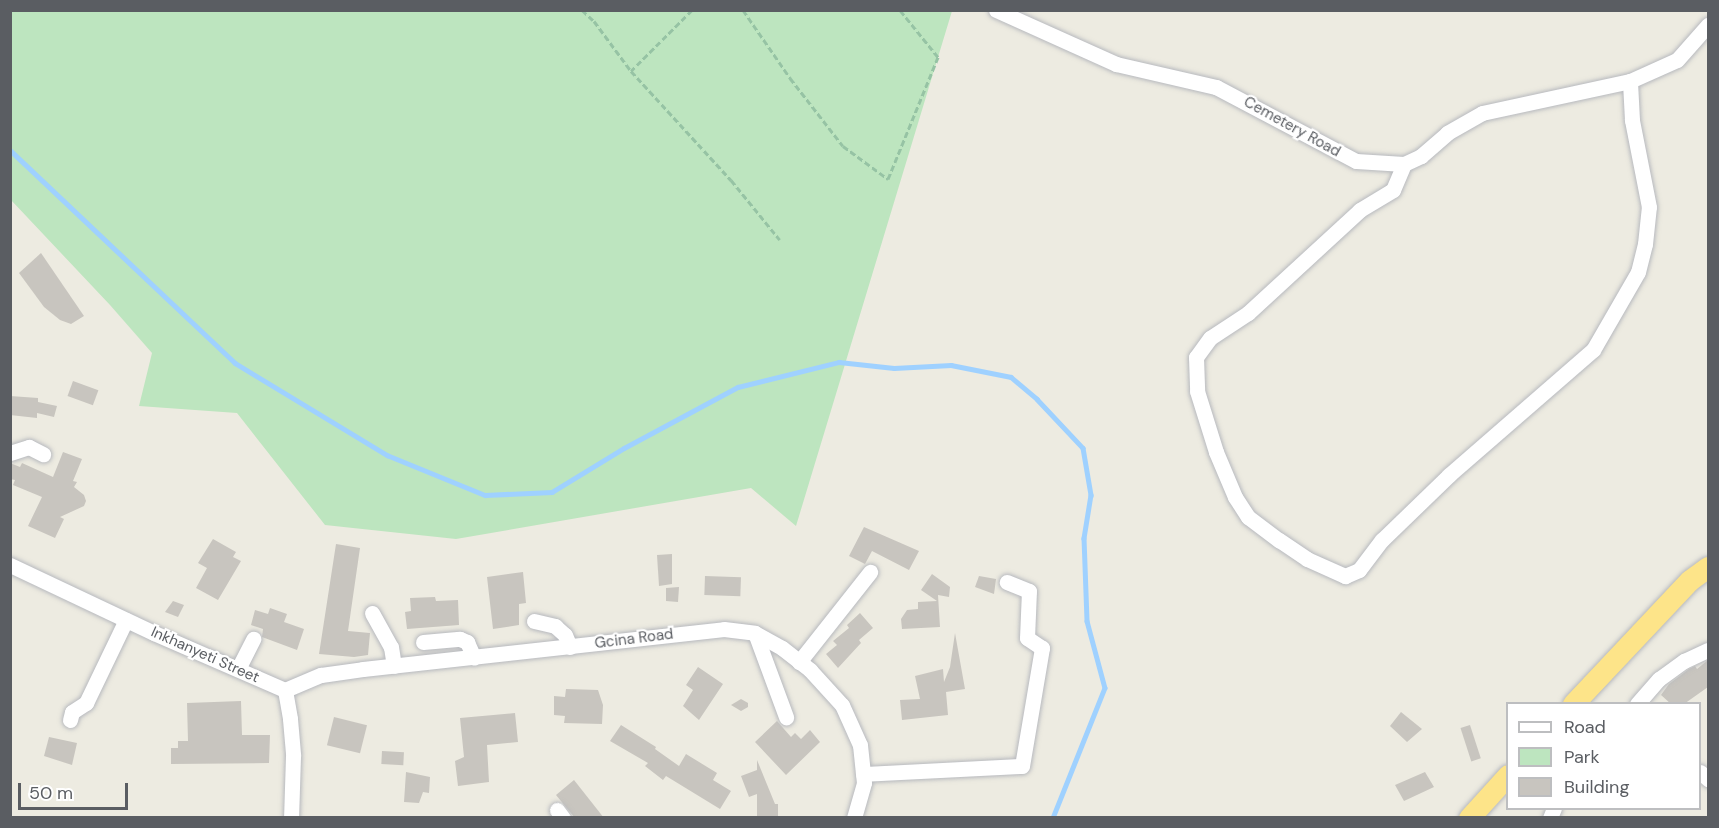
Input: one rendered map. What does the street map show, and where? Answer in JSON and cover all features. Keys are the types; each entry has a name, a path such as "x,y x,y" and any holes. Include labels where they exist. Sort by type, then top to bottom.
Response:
{"highway":[{"path":"1575,702 1690,580 1708,567"},
{"path":"1593,702 1694,589 1708,578"},
{"path":"1469,818 1506,778"},
{"path":"1486,818 1506,796"}],"street":[{"name":"Cemetery Road","path":"996,10 1116,64 1216,87 1273,114 1322,145 1356,161 1404,164"},
{"path":"1630,81 1632,120 1649,207 1645,244 1638,272 1593,350 1449,475 1382,540 1359,570 1345,576 1308,559 1248,517 1235,497 1216,452 1197,391 1196,357 1210,338 1248,313 1360,210 1393,190 1404,164 1421,156 1447,133 1482,113 1630,81 1677,60 1708,25"},
{"path":"10,453 29,447 43,454"},
{"name":"Inkhanyeti Street","path":"10,565 126,620 285,690"},
{"path":"800,662 870,572"},
{"path":"863,774 1022,766 1042,648 1027,638 1029,591 1007,582"},
{"path":"372,613 391,647 394,666"},
{"path":"70,720 72,712 86,703 126,620"},
{"path":"534,621 555,626 565,635 570,647"},
{"name":"Gcina Road","path":"285,690 321,675 394,666 724,629 755,633 800,662 842,705 860,746 864,783 854,818"},
{"path":"755,633 786,717"},
{"path":"238,669 253,639"},
{"path":"423,642 460,639 467,642 474,658"},
{"path":"1641,702 1659,679 1684,661 1708,650"},
{"path":"285,690 293,756 291,818"}],"path":[{"path":"582,10 594,21 631,72 731,180 780,240"},
{"path":"631,72 692,10"},
{"path":"743,10 790,78 843,146 888,179 938,57 900,10"}],"green space":[{"path":"11,10 952,11 796,526 751,488 456,539 325,525 237,413 139,406 152,353 11,200"}],"building":[{"path":"41,253 84,316 71,324 60,320 44,307 19,273"},
{"path":"73,381 98,390 93,405 68,396"},
{"path":"10,396 38,398 38,402 57,406 54,417 37,413 37,418 10,415"},
{"path":"63,452 82,459 73,481 77,482 74,487 84,495 86,501 84,506 60,517 64,519 55,538 28,526 42,497 13,485 15,480 10,479 10,463 20,467 22,463 53,477"},
{"path":"864,527 919,551 909,570 872,551 865,564 849,556"},
{"path":"213,539 236,552 233,557 241,561 218,600 196,588 207,568 198,563"},
{"path":"336,544 360,548 348,631 370,633 368,655 354,657 319,654"},
{"path":"672,554 672,584 659,586 657,555"},
{"path":"523,572 526,603 519,604 519,625 493,629 487,577"},
{"path":"932,574 950,587 949,597 938,595 940,627 902,629 901,619 907,610 918,609 918,602 937,601 921,590"},
{"path":"705,576 741,577 740,596 704,595"},
{"path":"979,576 996,579 994,594 975,587"},
{"path":"679,587 678,602 666,601 666,588"},
{"path":"435,597 436,601 458,600 459,625 407,629 405,612 411,611 410,598"},
{"path":"173,601 184,605 178,617 165,612"},
{"path":"270,608 287,614 284,622 304,629 297,650 262,637 263,629 251,625 255,610 268,614"},
{"path":"860,613 873,628 859,640 861,643 838,668 826,654 837,645 833,641 849,628 847,625"},
{"path":"955,633 965,689 946,692 948,715 902,720 900,700 920,699 915,676 943,669 944,682 950,667"},
{"path":"1708,660 1708,687 1687,702 1669,702 1661,695 1669,684 1689,669 1695,666 1697,669"},
{"path":"698,667 723,684 699,720 683,706 693,690 686,685"},
{"path":"566,689 598,690 603,705 602,724 564,723 565,716 554,715 554,696 565,697"},
{"path":"741,699 748,703 748,707 741,711 731,705"},
{"path":"241,701 242,735 270,735 269,763 171,764 171,748 178,748 178,741 188,741 187,703"},
{"path":"1401,712 1422,729 1407,742 1390,726"},
{"path":"515,713 518,742 487,745 489,782 458,786 455,761 464,757 460,718"},
{"path":"334,717 367,725 360,753 327,745"},
{"path":"777,721 791,737 795,733 801,739 810,730 820,742 786,775 755,742"},
{"path":"621,725 656,747 655,749 679,766 686,754 717,773 713,780 731,791 720,809 666,776 663,780 645,766 648,763 610,741"},
{"path":"1470,725 1481,758 1471,761 1460,728"},
{"path":"49,737 77,743 72,765 44,756"},
{"path":"382,751 404,752 403,765 381,764"},
{"path":"757,760 775,804 778,804 778,818 757,818 757,794 749,797 741,776 757,770"},
{"path":"406,772 430,777 429,793 423,792 419,803 404,802"},
{"path":"1425,772 1434,787 1404,801 1395,785"},
{"path":"574,780 604,818 575,818 556,795"}],"waterway":[{"path":"10,150 235,363 387,455 485,495 552,492 624,448 738,387 839,362 894,368 951,365 1011,377 1037,399 1083,448 1091,495 1084,538 1087,621 1105,688 1053,818"}]}
